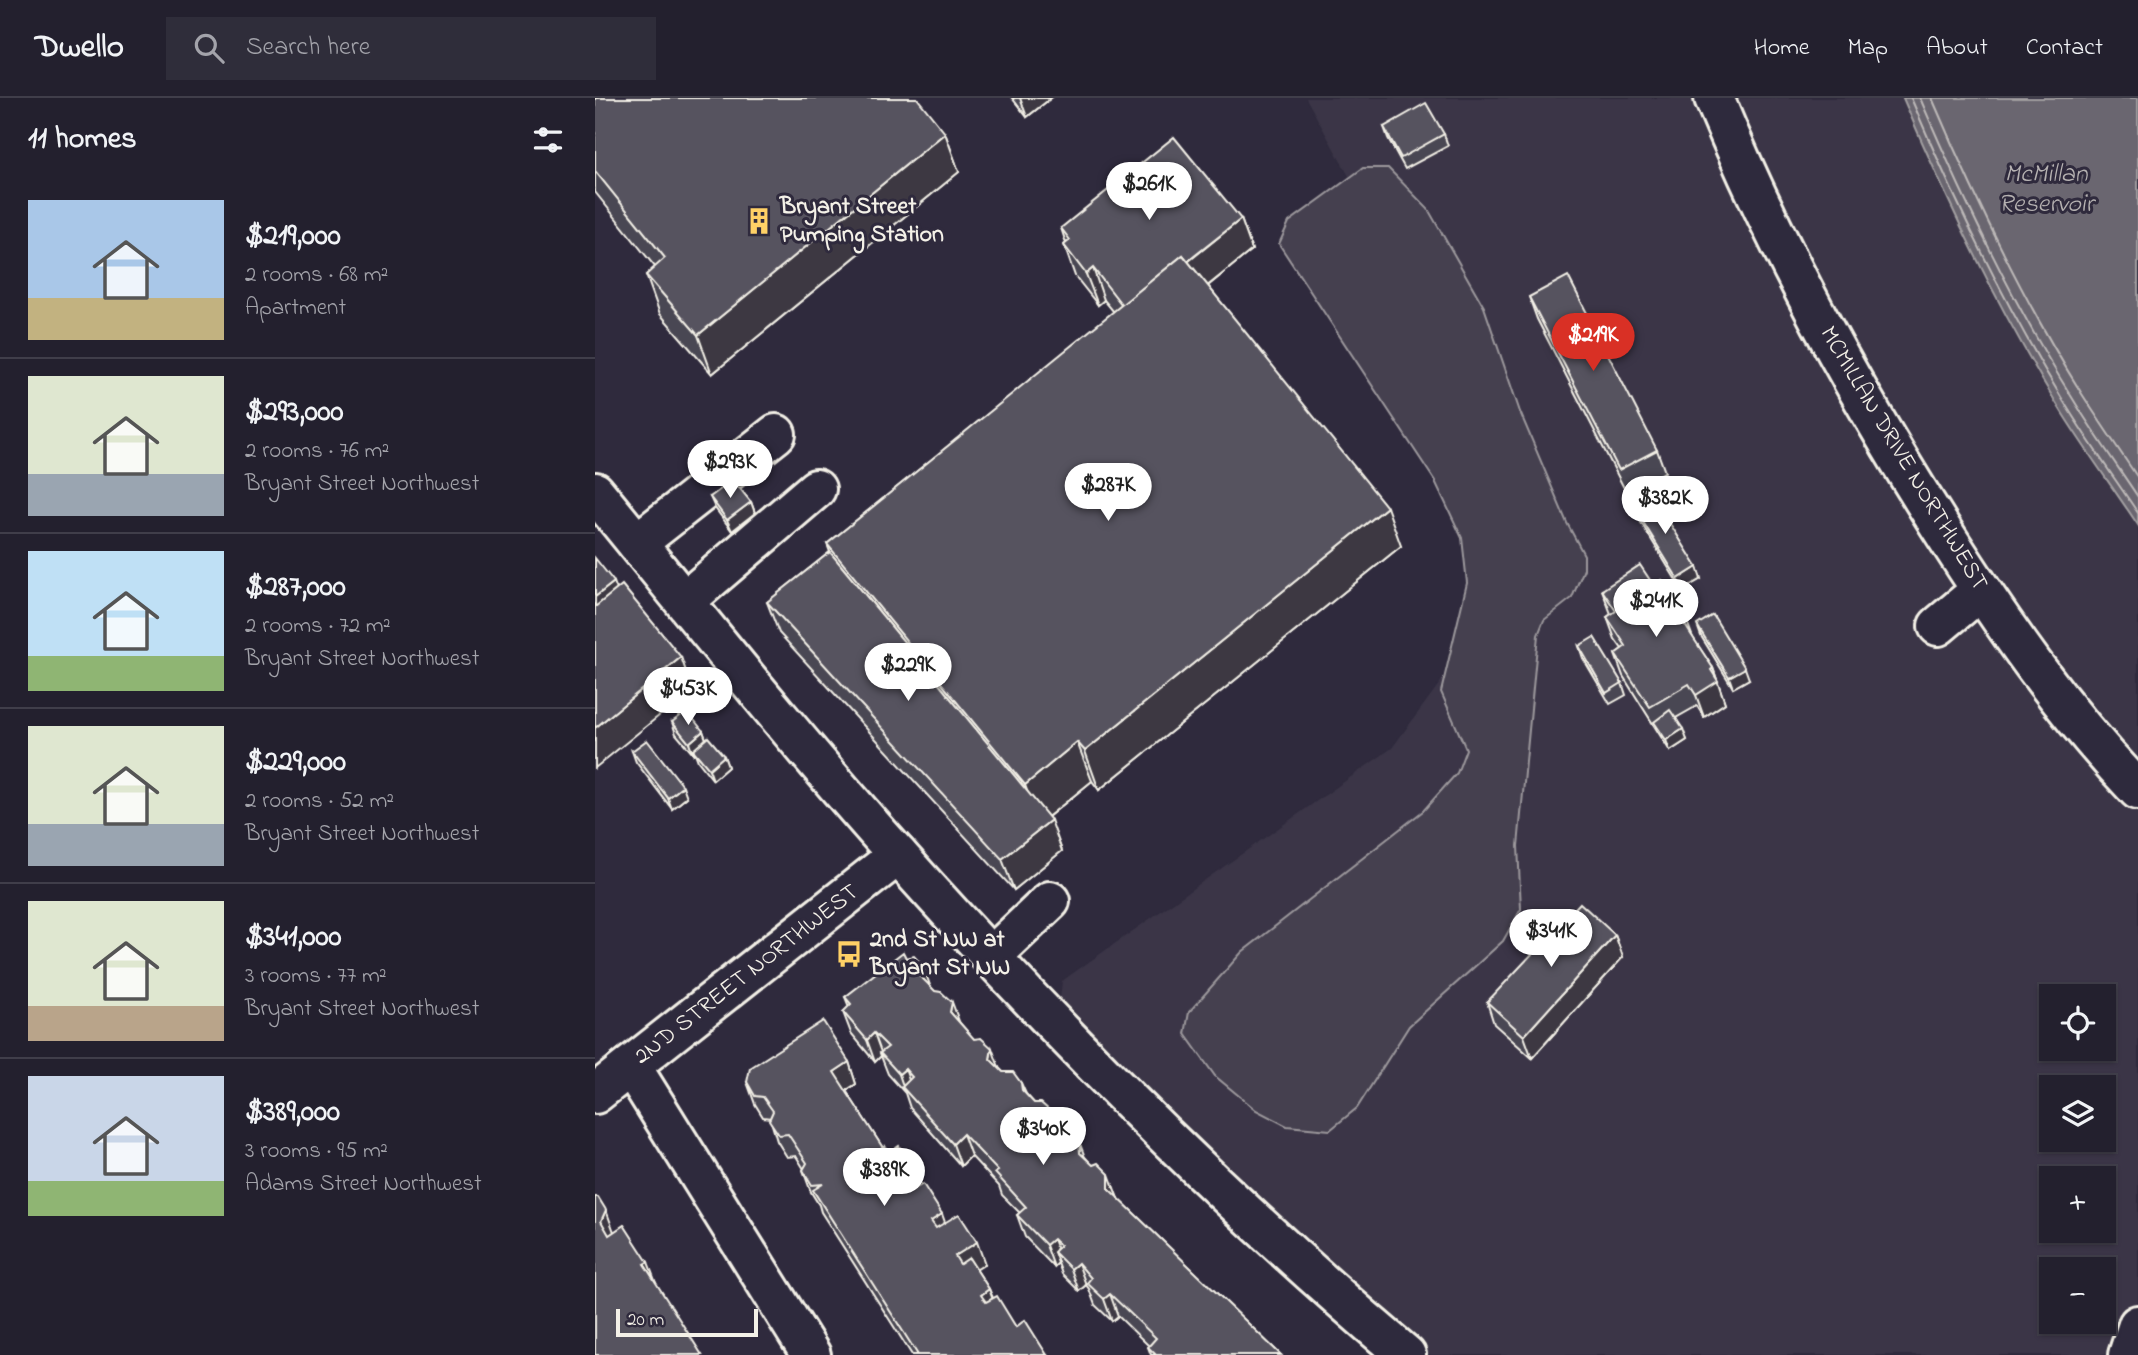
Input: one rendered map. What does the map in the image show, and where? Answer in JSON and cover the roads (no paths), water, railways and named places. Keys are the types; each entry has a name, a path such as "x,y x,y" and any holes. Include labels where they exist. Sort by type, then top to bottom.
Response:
{"street":[{"name":"MCMILLAN DRIVE NORTHWEST","path":"1714,98 1800,311 1981,590 2050,687 2138,790"},
{"path":"637,543 776,433"},
{"path":"685,601 816,489"},
{"path":"595,492 779,717 898,855 1066,1038 1183,1155 1280,1246 1406,1355"},
{"path":"1938,626 1981,590"},
{"name":"2ND STREET NORTHWEST","path":"595,1094 898,855"},
{"path":"991,957 1050,901"},
{"path":"631,1066 811,1355"},
{"path":"2127,1355 2138,1325"}],"water":[{"name":"McMillan Reservoir","path":"1903,98 2138,98 2138,525 2068,421 1994,293"}],"place":[{"name":"Bryant Street Pumping Station","path":"759,221"},
{"name":"2nd St NW at Bryant St NW","path":"849,954"}]}
